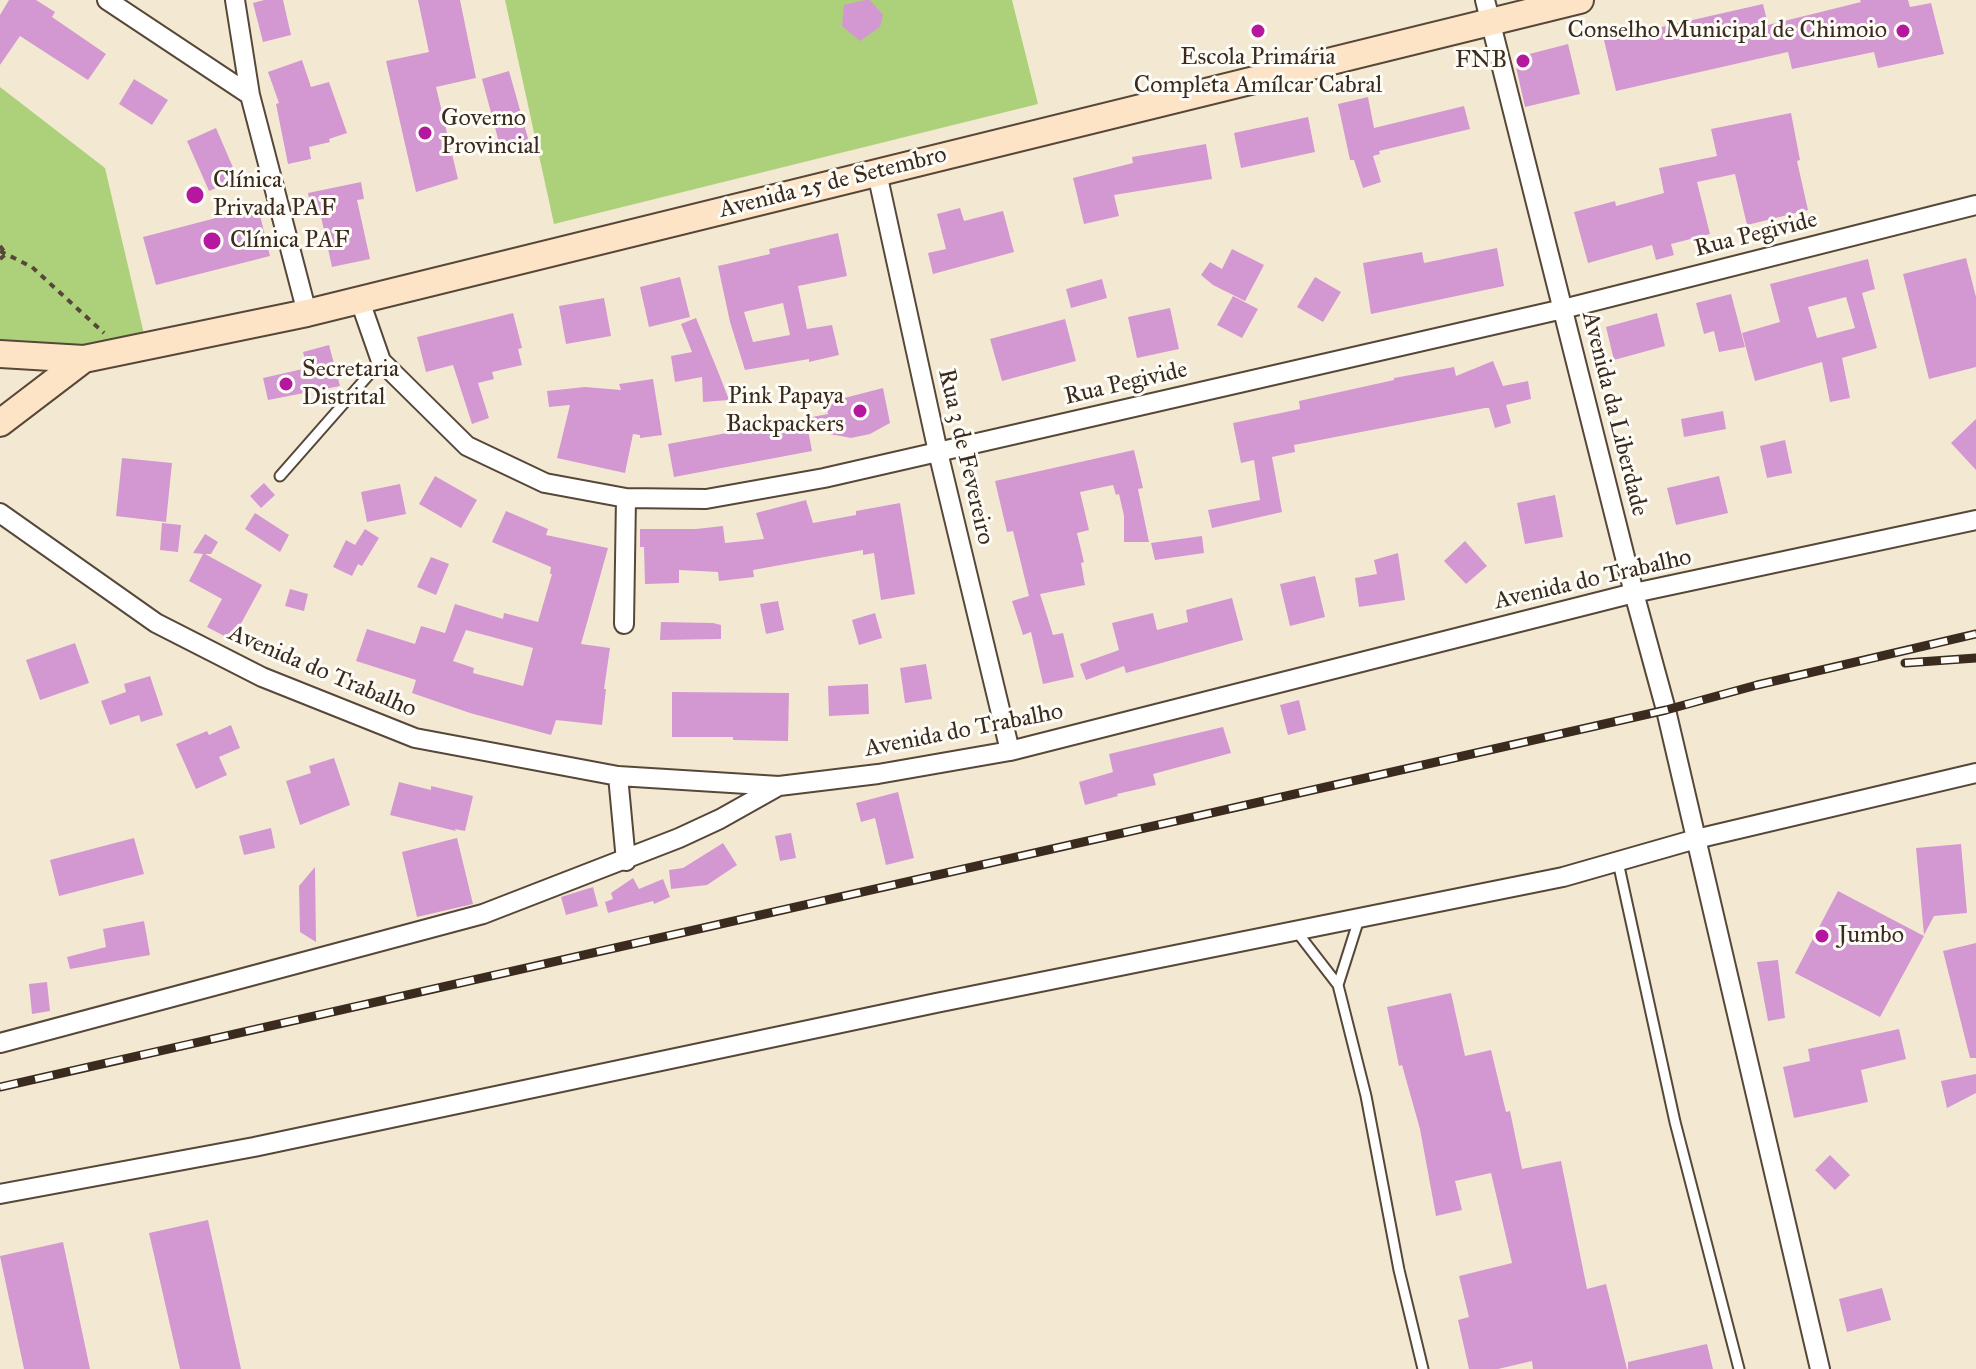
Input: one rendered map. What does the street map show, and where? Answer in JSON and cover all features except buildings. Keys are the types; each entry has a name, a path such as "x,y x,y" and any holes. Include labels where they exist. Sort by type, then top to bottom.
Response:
{"street":[{"path":"107,0 250,95"},
{"path":"235,0 250,95 307,313"},
{"name":"Avenida 25 de Setembro","path":"0,354 84,359 307,313 877,173 1488,11 1580,0"},
{"name":"Avenida da Liberdade","path":"1488,11 1666,710 1820,1369"},
{"name":"Rua 3 de Fevereiro","path":"877,173 938,452 1010,751"},
{"name":"Rua Pegivide","path":"360,301 381,361 467,446 545,483 626,498 706,499 824,478 1563,309 1976,205"},
{"name":"Avenida 25 de Setembro","path":"0,423 84,359"},
{"path":"624,624 626,498"},
{"name":"Avenida do Trabalho","path":"0,513 156,623 262,677 415,738 618,776 779,786 878,774 1010,751 1634,593 1976,520"},
{"path":"0,1194 254,1147 921,1006 1563,877 1696,839 1976,773"},
{"path":"618,776 626,861"},
{"path":"0,1043 483,914 626,861 720,819 779,786"}],"lane":[{"path":"280,476 381,361"},
{"path":"1618,862 1675,1122 1739,1369"},
{"path":"1338,985 1359,919"},
{"path":"1297,932 1338,985 1366,1096 1399,1270 1423,1369"}],"path":[{"path":"0,259 2,250 32,267 122,351"}],"green space":[{"path":"505,0 1012,0 1038,104 554,224"},
{"path":"0,87 105,168 144,334 30,355 0,348"}],"railway":[{"path":"0,1087 1666,710 1757,685 1976,634"},
{"path":"1905,663 1976,658"}],"place":[{"name":"Escola Primária Completa Amílcar Cabral","path":"1258,31"},
{"name":"Conselho Municipal de Chimoio","path":"1903,31"},
{"name":"FNB","path":"1523,61"},
{"name":"Governo Provincial","path":"425,133"},
{"name":"Clínica Privada PAF","path":"195,195"},
{"name":"Clínica PAF","path":"212,241"},
{"name":"Secretaria Distrital","path":"286,384"},
{"name":"Pink Papaya Backpackers","path":"860,411"},
{"name":"Jumbo","path":"1822,936"}]}
